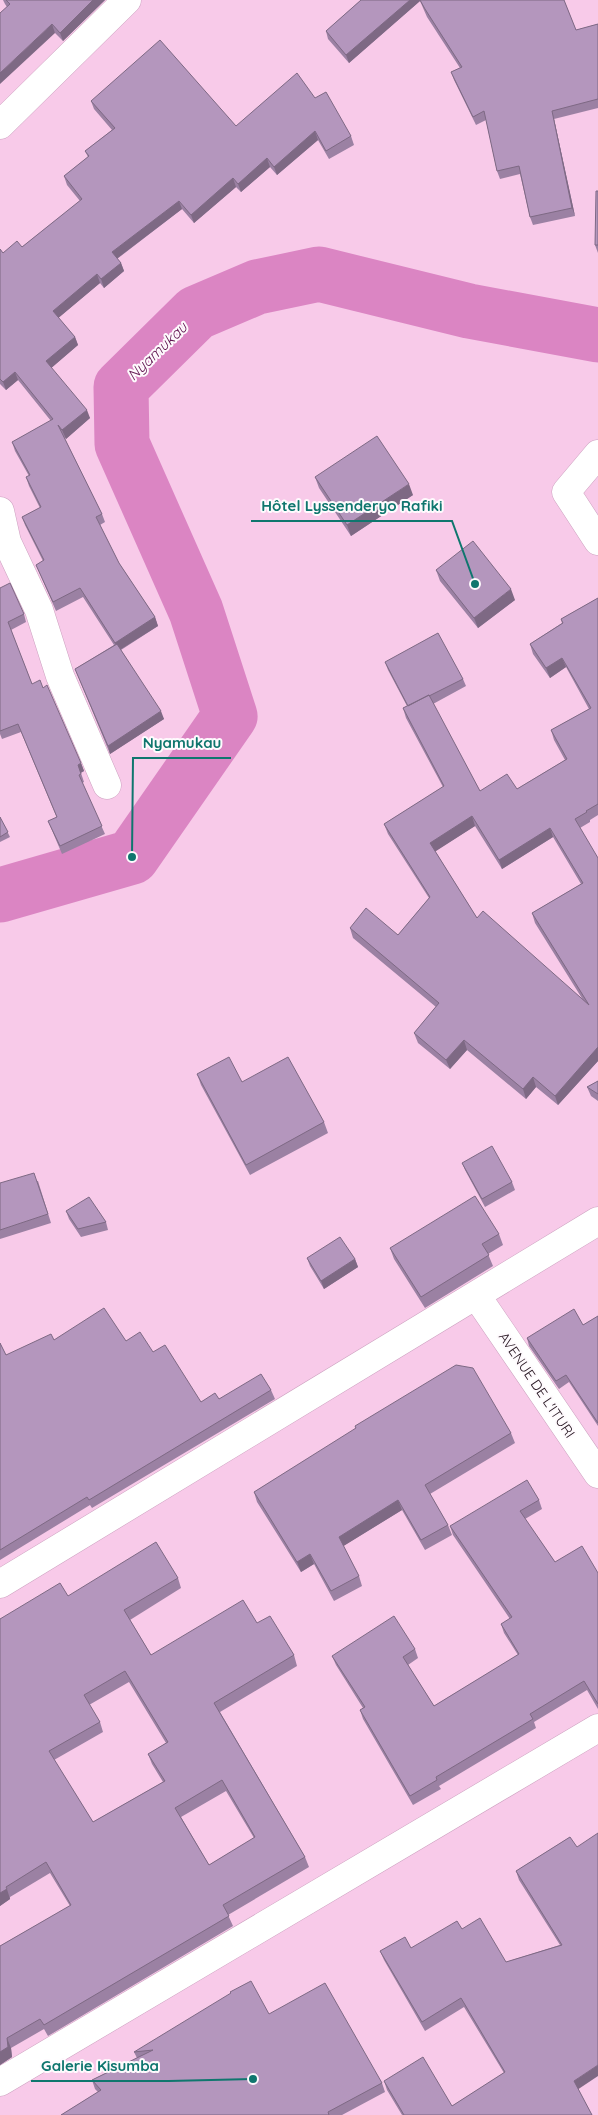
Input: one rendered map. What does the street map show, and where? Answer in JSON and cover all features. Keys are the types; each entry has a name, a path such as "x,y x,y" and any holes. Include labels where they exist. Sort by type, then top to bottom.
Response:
{"street":[{"path":"0,125 127,0"},
{"path":"598,454 566,492 598,541"},
{"path":"0,511 7,542 39,610 60,676 107,785"},
{"path":"0,1584 598,1221"},
{"name":"AVENUE DE L'ITURI","path":"476,1295 598,1474"},
{"path":"0,2082 598,1728"}],"building":[{"path":"6,0 93,0 60,33 52,24 0,73 0,13 10,4"},
{"path":"361,0 410,0 346,55 326,31"},
{"path":"420,0 564,0 576,30 598,24 598,99 552,111 572,208 530,217 519,166 497,171 484,111 473,117 451,72 462,67"},
{"path":"160,40 236,126 297,73 315,98 326,92 351,136 326,151 315,131 274,167 267,158 238,184 233,178 191,215 179,201 112,252 121,263 101,279 97,274 53,311 75,337 46,361 87,410 62,430 58,425 102,514 96,517 119,563 155,617 115,643 80,588 53,602 36,565 44,560 22,517 41,507 26,477 30,475 12,442 53,419 15,372 3,382 0,379 0,249 3,253 17,241 22,247 82,199 64,176 89,156 85,151 115,128 91,101"},
{"path":"596,191 598,191 598,245 595,245"},
{"path":"377,436 409,484 347,525 315,477"},
{"path":"473,541 511,589 474,618 436,570"},
{"path":"10,583 24,614 8,622 32,684 40,680 43,688 47,685 81,763 78,765 81,774 79,775 102,826 60,846 48,821 57,817 18,724 0,731 0,588"},
{"path":"598,598 598,804 575,819 598,858 598,1047 555,1096 533,1077 523,1089 464,1040 446,1060 414,1033 439,1003 350,928 366,908 398,935 430,897 384,824 444,786 403,708 429,695 480,791 507,774 517,789 567,759 551,730 591,708 562,658 546,668 530,644 563,623 561,619","holes":["472,816 499,860 550,828 583,883 532,913 589,1005 483,911 477,918 430,843"]},
{"path":"438,633 463,679 408,706 385,662"},
{"path":"117,644 161,711 108,746 75,669"},
{"path":"0,817 8,832 0,837"},
{"path":"229,1057 242,1082 288,1057 324,1122 246,1165 197,1074"},
{"path":"598,1081 598,1094 587,1087"},
{"path":"492,1146 512,1182 482,1199 462,1163"},
{"path":"34,1173 48,1214 0,1230 0,1183"},
{"path":"475,1196 499,1234 482,1244 489,1255 421,1297 390,1248"},
{"path":"89,1197 106,1222 78,1229 66,1211"},
{"path":"340,1237 355,1259 321,1281 307,1258"},
{"path":"104,1308 126,1341 140,1332 153,1352 165,1345 201,1402 215,1393 219,1399 261,1374 271,1390 89,1500 87,1497 0,1550 0,1343 6,1355 51,1334 54,1340"},
{"path":"574,1309 583,1325 598,1316 598,1423 566,1375 556,1381 527,1338"},
{"path":"456,1365 473,1368 511,1433 425,1485 448,1525 421,1540 398,1500 339,1537 359,1576 331,1591 310,1554 297,1562 254,1492 356,1428 355,1426"},
{"path":"527,1480 539,1500 520,1511 555,1562 582,1546 598,1573 598,1704 584,1681 530,1714 533,1719 436,1777 437,1780 410,1796 360,1710 365,1707 332,1656 394,1616 415,1649 403,1657 434,1706 519,1654 501,1624 512,1617 450,1526"},
{"path":"156,1542 178,1578 124,1610 151,1655 243,1600 257,1623 270,1616 294,1655 214,1703 305,1857 223,1905 229,1916 44,2025 40,2019 7,2038 8,2047 0,2052 0,1946 71,1905 46,1862 6,1887 7,1889 0,1893 0,1619 60,1583 68,1596","holes":["125,1671 168,1742 148,1754 165,1781 93,1822 49,1751 100,1722 84,1695","222,1780 255,1837 209,1865 175,1808"]},
{"path":"598,1833 598,2065 574,2081 592,2115 404,2115 384,2081 423,2057 452,2106 505,2072 461,1998 422,2022 380,1951 405,1937 411,1948 457,1921 462,1929 480,1918 506,1962 562,1945 516,1871 570,1837 577,1847"},
{"path":"251,1981 269,2014 325,1983 382,2083 328,2112 329,2115 61,2115 101,2090 92,2080 153,2050 134,2052"}],"waterway":[{"name":"Nyamukau","path":"0,895 132,857 230,716 196,611 122,444 121,387 196,313 257,287 319,274 469,311 598,335"}],"place":[{"name":"Hôtel Lyssenderyo Rafiki","path":"475,584"},
{"name":"Nyamukau","path":"132,857"},
{"name":"Galerie Kisumba","path":"253,2079"}]}
